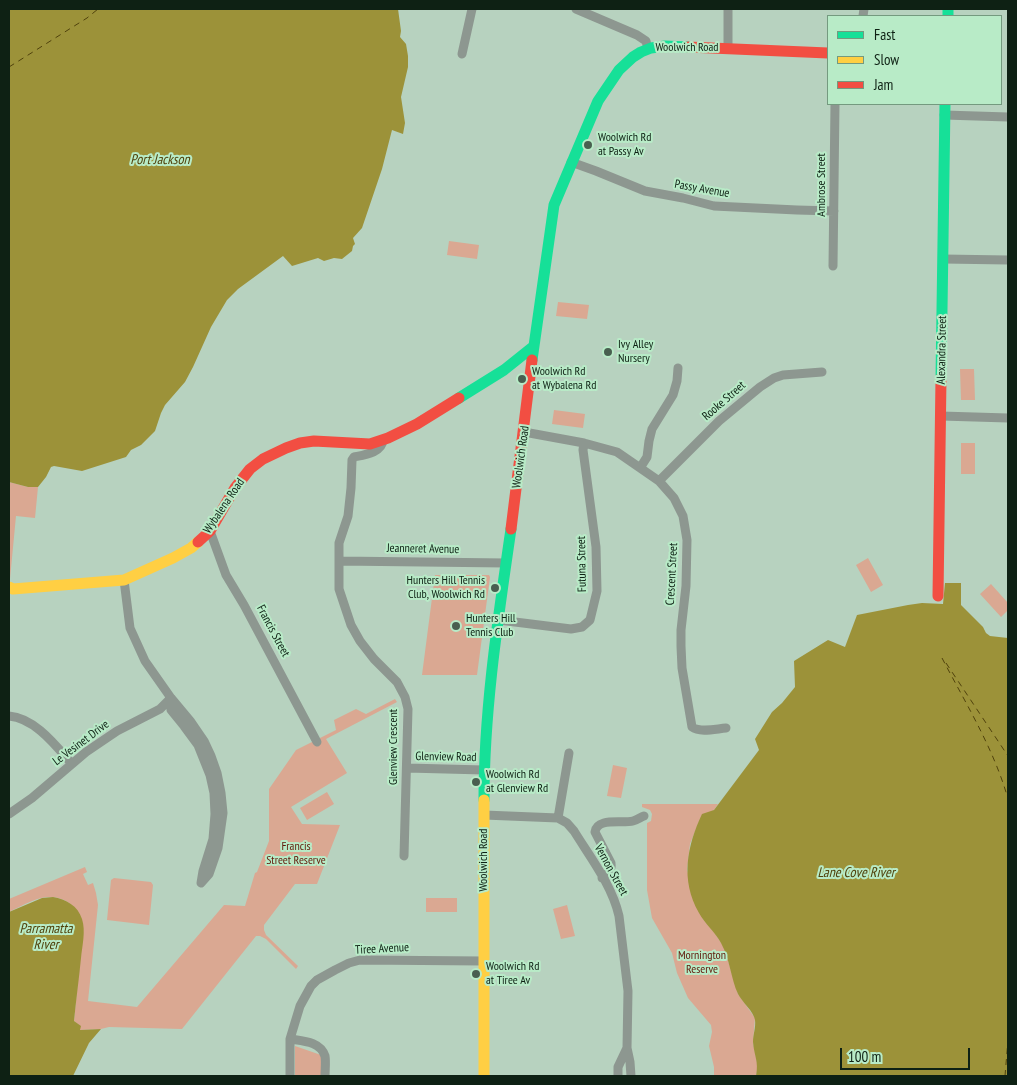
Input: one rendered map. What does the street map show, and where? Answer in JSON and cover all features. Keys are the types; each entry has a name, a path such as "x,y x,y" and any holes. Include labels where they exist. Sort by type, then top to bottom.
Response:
{"street":[{"path":"462,54 472,9"},
{"path":"576,9 637,34 646,41 648,49"},
{"path":"728,9 728,48"},
{"name":"Woolwich Road","path":"484,1076 484,743 534,346 554,205 598,101 608,85 627,63 639,54 648,49 665,46 827,53"},
{"name":"Ambrose Street","path":"833,266 835,105"},
{"path":"944,110 1008,117"},
{"name":"Alexandra Street","path":"938,596 944,110"},
{"name":"Passy Avenue","path":"571,162 645,191 714,206 834,211"},
{"path":"943,259 1008,260"},
{"name":"Wybalena Road","path":"9,587 13,589 124,580 173,558 191,548 210,531 235,488 250,469 263,460 286,448 307,442 370,444 383,440 417,424 504,370 534,346"},
{"path":"640,468 647,457 652,429 673,395 678,368"},
{"name":"Rooke Street","path":"658,481 719,421 760,387 774,378 783,375 822,372"},
{"path":"941,416 1008,418"},
{"name":"Crescent Street","path":"524,432 584,443 617,452 663,485 674,498 683,516 687,540 686,586 681,646 682,668 692,727 706,730 726,728"},
{"name":"Glenview Crescent","path":"383,440 381,447 373,452 354,457 352,460 348,516 339,544 339,589 351,625 360,641 374,659 397,682 405,697 408,709 404,856"},
{"name":"Futuna Street","path":"499,620 571,629 582,627 590,620 596,591 596,547 584,443"},
{"name":"Francis Street","path":"210,531 226,575 317,742"},
{"name":"Jeanneret Avenue","path":"339,561 506,563"},
{"path":"124,580 130,628 144,661 204,741 217,773 223,813 218,848 209,874 201,883 213,839 214,793 210,775 198,745 171,710 171,698"},
{"name":"Le Vesinet Drive","path":"9,814 32,798 86,752 117,731 160,709 171,698"},
{"path":"9,716 29,723 43,733 72,764"},
{"path":"484,815 558,818 570,753"},
{"name":"Glenview Road","path":"407,768 484,770"},
{"path":"602,878 609,873 611,863 595,832 595,827 604,822 634,821 644,816"},
{"name":"Vernon Street","path":"558,818 574,831 617,907 628,991 627,1048 631,1076"},
{"name":"Tiree Avenue","path":"290,1076 290,1038 300,1006 311,986 317,980 349,963 360,960 483,961"},
{"path":"290,1038 316,1044 322,1049 325,1057 325,1076"},
{"name":"Vernon Street","path":"618,1076 618,1067 627,1048"}],"green space":[{"path":"449,241 479,245 477,259 447,255"},
{"path":"558,302 589,305 587,319 556,316"},
{"path":"960,369 974,369 975,400 961,400"},
{"path":"554,410 585,414 583,428 552,424"},
{"path":"961,443 975,443 975,474 961,474"},
{"path":"9,482 28,487 38,487 35,518 16,516 10,579 9,579"},
{"path":"868,558 883,585 871,592 856,565"},
{"name":"Hunters Hill Tennis Club","path":"435,575 489,575 490,577 477,675 422,675"},
{"path":"991,584 1008,603 1008,610 1001,617 980,594"},
{"name":"Francis Street Reserve","path":"395,699 397,702 326,739 347,773 291,807 302,824 340,825 317,884 295,884 264,925 266,935 298,966 296,969 266,939 256,936 182,1029 109,1027 80,1030 80,1026 74,1021 83,928 79,914 70,903 49,897 33,901 9,912 9,899 85,867 87,872 83,874 88,885 93,883 98,905 88,1001 137,1007 224,905 245,906 255,873 269,841 269,789 296,750 336,730 334,720 356,709 366,714"},
{"path":"613,765 627,768 621,798 607,796"},
{"path":"327,792 334,804 307,820 300,808"},
{"name":"Mornington Reserve","path":"642,804 718,804 714,810 700,819 690,844 687,870 703,919 724,947 738,994 755,1018 753,1043 758,1067 756,1076 714,1076 709,1046 712,1032 711,1025 688,998 677,973 672,953 652,918 647,890 647,823 651,821 652,814 650,810 642,807"},
{"path":"114,878 151,882 153,885 149,925 107,920 111,880"},
{"path":"426,898 457,898 457,912 426,912"},
{"path":"567,905 575,936 561,939 553,909"},
{"path":"295,1046 321,1055 321,1076 295,1076"}],"water":[{"name":"Port Jackson","path":"9,9 398,9 400,37 406,44 408,56 408,67 401,97 405,123 403,134 392,130 382,169 362,228 353,238 355,244 352,251 342,259 334,258 324,261 318,258 292,266 283,256 238,289 227,300 211,327 185,382 165,405 155,431 141,445 131,450 126,457 82,471 51,467 38,487 28,487 9,482"},
{"name":"Lane Cove River","path":"945,583 961,583 961,605 983,627 986,633 990,636 1008,638 1008,1076 756,1076 757,1062 753,1042 754,1017 738,994 724,949 719,939 699,913 689,888 689,851 697,826 702,814 714,810 759,750 755,739 772,712 795,687 794,661 828,640 845,647 857,615 922,603 943,604"},
{"name":"Parramatta River","path":"53,897 67,901 78,910 84,929 74,1021 81,1026 80,1030 101,1029 89,1043 73,1076 9,1076 9,912 42,898"}],"ferry route":[{"path":"9,67 87,18 98,9"},
{"path":"942,658 995,762 1008,799"},
{"path":"946,663 1008,756"},
{"path":"1005,1076 1008,1040"}],"traffic: fast":[{"path":"948,9 948,15"},
{"path":"532,360 554,205 598,101 619,70 641,52 665,46 688,47"},
{"path":"941,378 945,105"},
{"path":"459,398 504,370 534,346"},
{"path":"484,800 489,698 511,529"}],"traffic: slow":[{"path":"9,587 13,589 124,580 173,558 198,542"},
{"path":"484,800 484,1076"}],"traffic: jam":[{"path":"688,47 827,53"},
{"path":"511,529 532,360"},
{"path":"938,596 941,378"},
{"path":"198,542 210,531 235,488 250,469 263,459 300,443 314,441 370,444 388,438 417,424 459,398"}],"place":[{"name":"Woolwich Rd at Passy Av","path":"588,145"},
{"name":"Ivy Alley Nursery","path":"608,352"},
{"name":"Woolwich Rd at Wybalena Rd","path":"522,379"},
{"name":"Hunters Hill Tennis Club, Woolwich Rd","path":"495,588"},
{"name":"Hunters Hill Tennis Club","path":"456,626"},
{"name":"Woolwich Rd at Glenview Rd","path":"476,782"},
{"name":"Woolwich Rd at Tiree Av","path":"476,974"}]}
